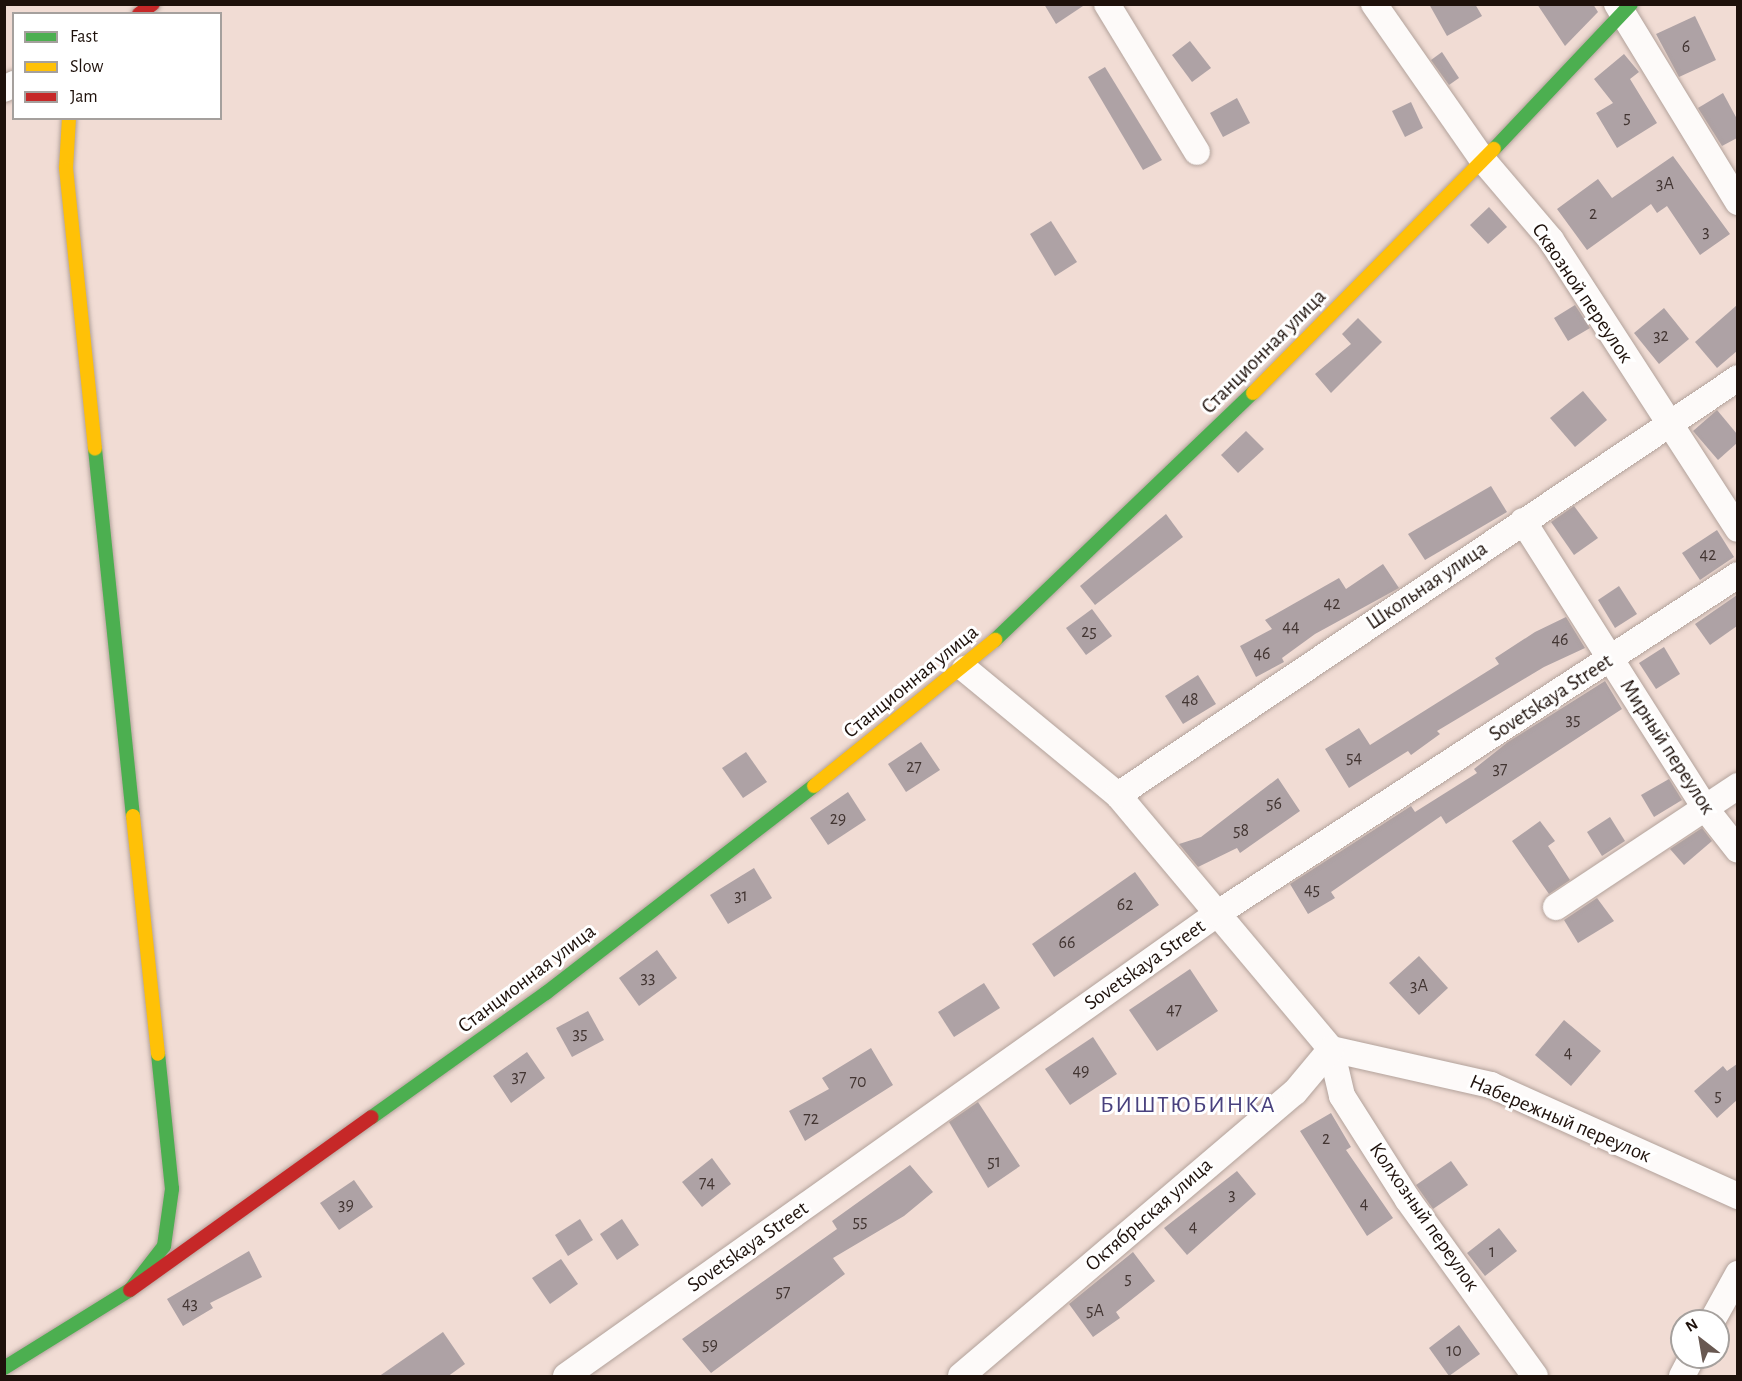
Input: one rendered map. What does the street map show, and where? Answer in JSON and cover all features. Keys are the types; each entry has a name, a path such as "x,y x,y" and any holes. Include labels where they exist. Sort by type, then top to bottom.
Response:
{"street":[{"path":"1107,4 1197,152"},
{"name":"Сквозной переулок","path":"1374,4 1484,160 1551,240 1737,529"},
{"path":"1623,8 1737,202"},
{"name":"Станционная улица","path":"4,1368 130,1290 546,993 965,669 1189,457 1484,160 1623,8"},
{"path":"69,120 66,168 172,1189 164,1246 130,1290"},
{"name":"Школьная улица","path":"1118,795 1737,378"},
{"name":"Мирный переулок","path":"1523,521 1705,808 1737,850"},
{"name":"Sovetskaya Street","path":"566,1377 1218,913 1611,660 1737,574"},
{"path":"965,669 1118,795 1331,1048"},
{"path":"1556,907 1737,786"},
{"name":"Набережный переулок","path":"1331,1048 1491,1085 1737,1196"},
{"name":"Октябрьская улица","path":"961,1377 1295,1092 1331,1048"},
{"name":"Колхозный переулок","path":"1331,1048 1342,1096 1408,1200 1535,1377"},
{"path":"1718,1309 1737,1274"}],"building":[{"path":"1044,4 1086,4 1056,24"},
{"path":"1429,4 1475,4 1482,16 1447,36"},
{"path":"1537,4 1593,4 1598,12 1565,46"},
{"path":"1695,16 1716,60 1679,77 1656,34"},
{"path":"1190,41 1211,68 1192,82 1172,55"},
{"path":"1442,52 1459,78 1449,85 1431,60"},
{"path":"1624,54 1639,72 1630,79 1657,123 1617,148 1596,113 1613,103 1594,79"},
{"path":"1105,67 1162,160 1143,170 1088,77"},
{"path":"1723,93 1737,119 1737,138 1722,146 1698,108"},
{"path":"1237,98 1250,123 1223,137 1210,113"},
{"path":"1411,102 1423,128 1405,137 1392,111"},
{"path":"1673,156 1730,234 1700,255 1667,206 1657,213 1651,204 1587,250 1557,209 1598,179 1612,198"},
{"path":"1489,207 1507,227 1488,244 1470,225"},
{"path":"1051,221 1077,262 1055,276 1030,234"},
{"path":"1575,305 1590,328 1568,341 1554,318"},
{"path":"1737,305 1737,351 1717,368 1695,342"},
{"path":"1664,308 1689,339 1659,364 1634,333"},
{"path":"1358,318 1382,342 1331,393 1315,374 1351,344 1342,334"},
{"path":"1583,391 1607,420 1575,447 1550,418"},
{"path":"1717,410 1737,434 1737,443 1718,460 1693,431"},
{"path":"1246,431 1264,449 1238,473 1221,455"},
{"path":"1491,486 1507,512 1425,560 1408,534"},
{"path":"1574,506 1598,538 1574,555 1551,522"},
{"path":"1166,514 1183,537 1095,605 1080,586"},
{"path":"1717,530 1734,557 1700,580 1682,553"},
{"path":"1383,564 1399,588 1315,634 1282,658 1284,662 1256,677 1240,646 1272,629 1265,620 1339,578 1346,589"},
{"path":"1619,586 1637,614 1615,628 1598,600"},
{"path":"1737,595 1737,626 1710,645 1695,624"},
{"path":"1092,609 1112,636 1086,655 1066,628"},
{"path":"1566,617 1585,648 1544,667 1437,731 1440,734 1411,755 1408,751 1349,788 1325,749 1359,728 1370,745 1499,664 1495,658 1535,632"},
{"path":"1664,647 1680,674 1656,689 1639,663"},
{"path":"1198,675 1216,704 1183,724 1165,696"},
{"path":"1605,681 1622,709 1446,824 1441,816 1331,892 1335,898 1308,914 1290,884 1411,806 1415,812 1477,773 1474,769 1508,742"},
{"path":"921,742 940,770 906,792 888,764"},
{"path":"746,752 767,782 743,798 722,768"},
{"path":"1278,778 1300,811 1240,853 1237,848 1198,867 1179,844 1201,837"},
{"path":"1669,779 1682,800 1654,817 1641,795"},
{"path":"848,792 866,820 828,845 810,818"},
{"path":"1610,817 1625,841 1602,856 1587,832"},
{"path":"1540,821 1555,841 1548,846 1570,880 1549,894 1512,841"},
{"path":"1702,828 1712,841 1684,865 1670,849"},
{"path":"754,868 772,898 728,924 710,895"},
{"path":"1135,872 1159,905 1054,977 1032,944"},
{"path":"1597,898 1614,921 1578,943 1564,920"},
{"path":"657,950 677,978 639,1006 619,978"},
{"path":"1419,956 1448,988 1419,1015 1389,983"},
{"path":"1190,969 1218,1011 1157,1051 1129,1010"},
{"path":"984,983 1000,1008 954,1037 938,1012"},
{"path":"588,1011 604,1040 572,1057 556,1028"},
{"path":"1564,1020 1601,1051 1571,1086 1535,1055"},
{"path":"1093,1037 1117,1074 1070,1105 1045,1069"},
{"path":"871,1048 893,1085 805,1141 789,1111 829,1089 822,1078"},
{"path":"527,1052 545,1078 511,1103 493,1076"},
{"path":"1737,1064 1737,1100 1717,1118 1694,1091 1723,1066 1727,1071"},
{"path":"978,1102 1020,1166 988,1188 949,1122"},
{"path":"1331,1113 1351,1147 1346,1150 1393,1218 1367,1236 1300,1131"},
{"path":"712,1158 731,1184 702,1207 682,1182"},
{"path":"1451,1161 1468,1185 1433,1209 1416,1185"},
{"path":"910,1165 933,1192 904,1216 833,1258 845,1274 711,1373 682,1339 837,1229 832,1221"},
{"path":"1237,1171 1256,1194 1187,1255 1164,1228"},
{"path":"354,1180 373,1207 339,1230 320,1203"},
{"path":"580,1219 593,1240 568,1256 555,1235"},
{"path":"622,1219 639,1245 617,1260 600,1234"},
{"path":"1499,1228 1517,1251 1485,1276 1467,1253"},
{"path":"249,1251 262,1277 210,1303 213,1308 183,1326 167,1299"},
{"path":"1133,1252 1155,1281 1116,1312 1120,1318 1093,1337 1069,1304"},
{"path":"561,1259 578,1284 550,1304 532,1278"},
{"path":"1459,1325 1480,1354 1449,1376 1429,1348"},
{"path":"443,1332 465,1364 447,1377 378,1377"}],"traffic: fast":[{"path":"1494,149 1631,4"},
{"path":"995,640 1253,393"},
{"path":"95,449 133,816"},
{"path":"372,1117 546,993 814,786"},
{"path":"4,1368 130,1290 164,1246 172,1189 158,1054"}],"traffic: slow":[{"path":"69,120 66,168 95,449"},
{"path":"1253,393 1494,149"},
{"path":"814,786 995,640"},
{"path":"133,816 158,1054"}],"traffic: jam":[{"path":"142,12 153,4"},
{"path":"130,1290 372,1117"}],"district":[{"name":"БИШТЮБИНКА","path":"1188,1106"}]}
